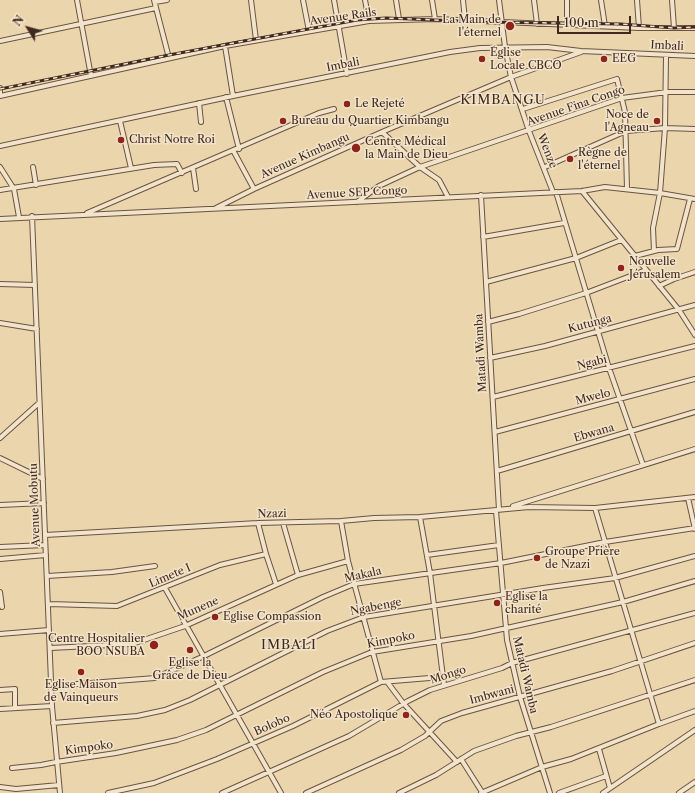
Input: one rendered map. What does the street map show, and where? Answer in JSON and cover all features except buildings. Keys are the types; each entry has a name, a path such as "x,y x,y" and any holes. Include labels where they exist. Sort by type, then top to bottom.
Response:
{"street":[{"path":"76,0 82,24 91,76"},
{"path":"167,0 154,1 169,58"},
{"path":"251,0 256,40"},
{"path":"303,0 309,31"},
{"path":"334,0 340,27 347,74"},
{"path":"365,0 369,21"},
{"path":"396,0 399,19"},
{"path":"432,0 435,19"},
{"path":"464,0 465,20"},
{"name":"Wenze","path":"499,0 504,47 512,77 529,131 554,192 576,258 609,368 643,465"},
{"path":"534,0 537,24"},
{"path":"567,0 567,25"},
{"path":"601,0 605,26"},
{"path":"637,0 638,28"},
{"path":"672,0 674,28"},
{"path":"0,41 156,8"},
{"name":"Avenue Rails","path":"0,96 225,46 369,21 435,19 638,28 695,28"},
{"path":"225,46 233,96"},
{"name":"Imbali","path":"0,146 226,97 347,74 450,52 504,47 547,47 581,51 666,56 695,56"},
{"name":"Avenue Kimbangu","path":"215,208 382,132 512,77 581,51"},
{"path":"654,252 653,228 660,193 666,128 666,56"},
{"path":"523,108 568,96 615,79 618,80 626,131 627,189"},
{"path":"0,88 0,96"},
{"name":"Avenue Fina Congo","path":"357,202 379,186 420,168 622,98 667,92 695,92"},
{"path":"226,97 239,149"},
{"path":"199,103 201,122"},
{"path":"85,214 182,172 234,152 319,113 334,109"},
{"path":"120,121 131,168"},
{"path":"545,167 626,131 666,128 695,129"},
{"path":"382,132 420,168 438,180 448,197"},
{"path":"234,152 254,189"},
{"path":"0,190 14,189 131,168 177,164 182,172"},
{"path":"0,167 14,189 19,217"},
{"path":"33,167 36,185"},
{"path":"193,168 196,189"},
{"name":"Avenue SEP Congo","path":"0,219 32,216 582,191 605,187 660,193 693,199"},
{"path":"582,191 679,310 695,335"},
{"name":"Matadi Wamba","path":"481,195 495,432 499,545 505,628 520,697 550,793"},
{"path":"635,256 677,249 693,199"},
{"name":"Avenue Mobutu","path":"32,216 52,706 60,793"},
{"path":"483,237 564,223"},
{"path":"486,282 576,258 621,240"},
{"path":"488,322 586,293 646,270"},
{"path":"659,286 695,272"},
{"path":"0,284 36,285"},
{"name":"Kutunga","path":"490,358 598,332 695,305"},
{"path":"0,323 37,329"},
{"name":"Ngabi","path":"493,397 695,346"},
{"name":"Mwelo","path":"495,432 695,379"},
{"path":"0,438 39,403"},
{"name":"Ebwana","path":"497,471 695,412"},
{"path":"509,508 695,449"},
{"path":"0,458 43,479"},
{"path":"509,508 595,508 695,497"},
{"path":"688,498 695,528"},
{"path":"0,505 44,503"},
{"name":"Nzazi","path":"45,535 258,523 420,517 509,508"},
{"path":"595,508 659,724"},
{"path":"420,517 435,606 444,685"},
{"path":"341,521 348,561 372,652 382,682 388,683 442,678"},
{"path":"258,523 276,584"},
{"path":"283,523 298,575"},
{"name":"Makala","path":"52,686 149,679 202,657 323,597 354,584 501,563 605,542 695,528"},
{"path":"427,555 499,545"},
{"path":"0,547 45,546"},
{"name":"Limete I","path":"49,604 117,606 220,565 266,554"},
{"path":"0,559 46,555"},
{"name":"Ngabenge","path":"53,723 137,716 159,712 190,700 327,631 364,617 615,578 695,556"},
{"name":"Munene","path":"50,648 129,645 185,626 298,575 348,561"},
{"path":"47,576 106,572 155,566"},
{"name":"Kimpoko","path":"12,768 41,766 56,762 162,744 206,730 323,672 372,652 472,636 623,602 695,581"},
{"path":"165,588 202,657 269,771 280,793"},
{"path":"0,592 2,607"},
{"name":"Mongo","path":"222,793 349,736 403,703 444,685 502,668 512,662 695,613"},
{"path":"0,634 49,630"},
{"name":"Imbwani","path":"306,793 401,750 430,731 441,721 455,715 641,662 695,643"},
{"path":"399,793 436,775 474,751 695,680"},
{"name":"Bolobo","path":"108,793 154,783 252,744 329,709 382,682"},
{"path":"388,683 403,703 457,762"},
{"path":"0,690 14,688 15,708"},
{"path":"0,709 52,706"},
{"path":"461,759 482,793 542,766 572,759 695,711"},
{"path":"602,793 695,730"},
{"path":"599,749 610,788"},
{"path":"559,793 606,776"},
{"path":"679,793 695,782"},
{"path":"0,787 16,789 59,785"}],"railway":[{"path":"0,89 169,55 357,20 386,18 484,22 620,24 674,28 695,27"}],"place":[{"name":"La Main de l'éternel","path":"510,26"},
{"name":"Église Locale CBCO","path":"482,59"},
{"name":"EEG","path":"604,59"},
{"name":"Le Rejeté","path":"347,104"},
{"name":"Bureau du Quartier Kimbangu","path":"283,121"},
{"name":"Noce de l'Agneau","path":"657,121"},
{"name":"Christ Notre Roi","path":"121,140"},
{"name":"Centre Médical la Main de Dieu","path":"356,148"},
{"name":"Règne de l'éternel","path":"570,159"},
{"name":"Nouvelle Jérusalem","path":"621,268"},
{"name":"Groupe Prière de Nzazi","path":"537,558"},
{"name":"Eglise la charité","path":"497,603"},
{"name":"Eglise Compassion","path":"215,617"},
{"name":"Centre Hospitalier BOO NSUBA","path":"154,645"},
{"name":"Eglise la Grâce de Dieu","path":"190,650"},
{"name":"Eglise Maison de Vainqueurs","path":"81,672"},
{"name":"Néo Apostolique","path":"406,715"}],"district":[{"name":"KIMBANGU","path":"503,100"},
{"name":"IMBALI","path":"289,645"}]}
